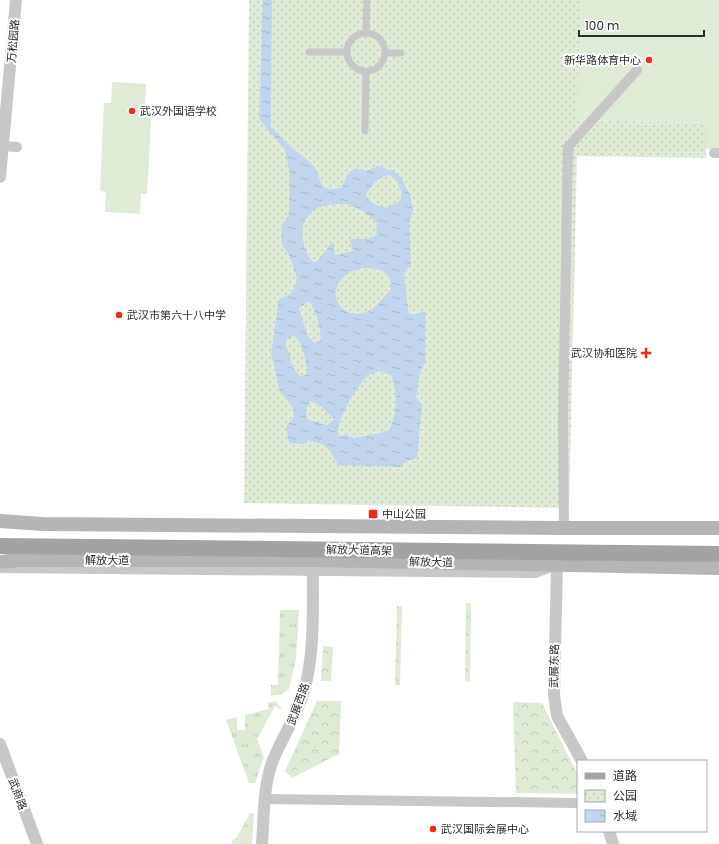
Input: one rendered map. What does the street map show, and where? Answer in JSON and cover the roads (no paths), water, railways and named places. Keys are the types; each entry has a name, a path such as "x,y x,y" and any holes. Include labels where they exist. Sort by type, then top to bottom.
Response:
{"main road":[{"path":"0,521 42,524 719,528"},
{"name":"解放大道高架","path":"2,542 719,545"},
{"name":"解放大道高架","path":"2,542 719,554"},
{"name":"解放大道","path":"0,562 19,560 313,565 557,564 719,568"}],"street":[{"name":"万松园路","path":"0,177 16,0"},
{"path":"366,33 367,0"},
{"path":"366,33 378,37 382,41 386,53 382,64 372,71 366,72 360,71 350,64 347,52 348,46 355,37 366,33"},
{"path":"309,52 347,52"},
{"path":"386,53 401,53"},
{"path":"564,528 563,422 568,147 637,70"},
{"path":"365,131 366,72"},
{"path":"3,146 17,147"},
{"name":"武展东路","path":"557,564 554,695 557,716 581,760"},
{"path":"0,568 313,565"},
{"name":"武展西路","path":"262,844 265,799 269,771 300,704 308,675 312,642 313,565"},
{"name":"武商路","path":"0,744 37,844"},
{"path":"265,799 577,803"},
{"path":"609,832 613,844"}],"water":[{"path":"263,0 272,0 271,127 288,145 315,168 323,185 329,189 340,188 343,185 347,175 354,168 366,171 378,166 393,171 400,176 410,195 413,210 409,223 411,263 404,275 409,315 425,312 425,363 420,373 416,397 422,405 417,458 406,461 400,467 338,465 326,447 317,442 306,440 304,444 289,443 286,427 294,416 293,408 280,391 271,353 279,299 290,294 295,287 297,278 289,255 282,245 281,235 282,225 289,214 289,170 285,150 259,119","holes":["389,175 392,177 401,190 400,201 386,208 372,203 366,195 375,182","347,204 352,206 370,217 377,223 376,235 368,239 350,239 353,251 335,255 333,242 316,262 313,262 303,242 302,234 305,220 310,214 320,207","362,268 383,271 389,278 391,289 381,301 369,311 359,314 351,313 338,304 336,297 336,289 340,281 349,273","309,301 318,320 321,340 314,343 307,334 299,308","294,335 302,348 307,374 300,377 293,367 285,341","379,371 391,375 395,389 396,403 394,417 389,431 354,438 347,435 338,436 340,422 352,396 370,375","310,401 321,406 334,419 327,425 307,419 306,410"]}],"place":[{"name":"新华路体育中心","path":"649,60"},
{"name":"武汉外国语学校","path":"132,111"},
{"name":"武汉市第六十八中学","path":"119,315"},
{"name":"武汉协和医院","path":"646,353"},
{"name":"中山公园","path":"373,514"},
{"name":"武汉国际会展中心","path":"433,829"}]}
